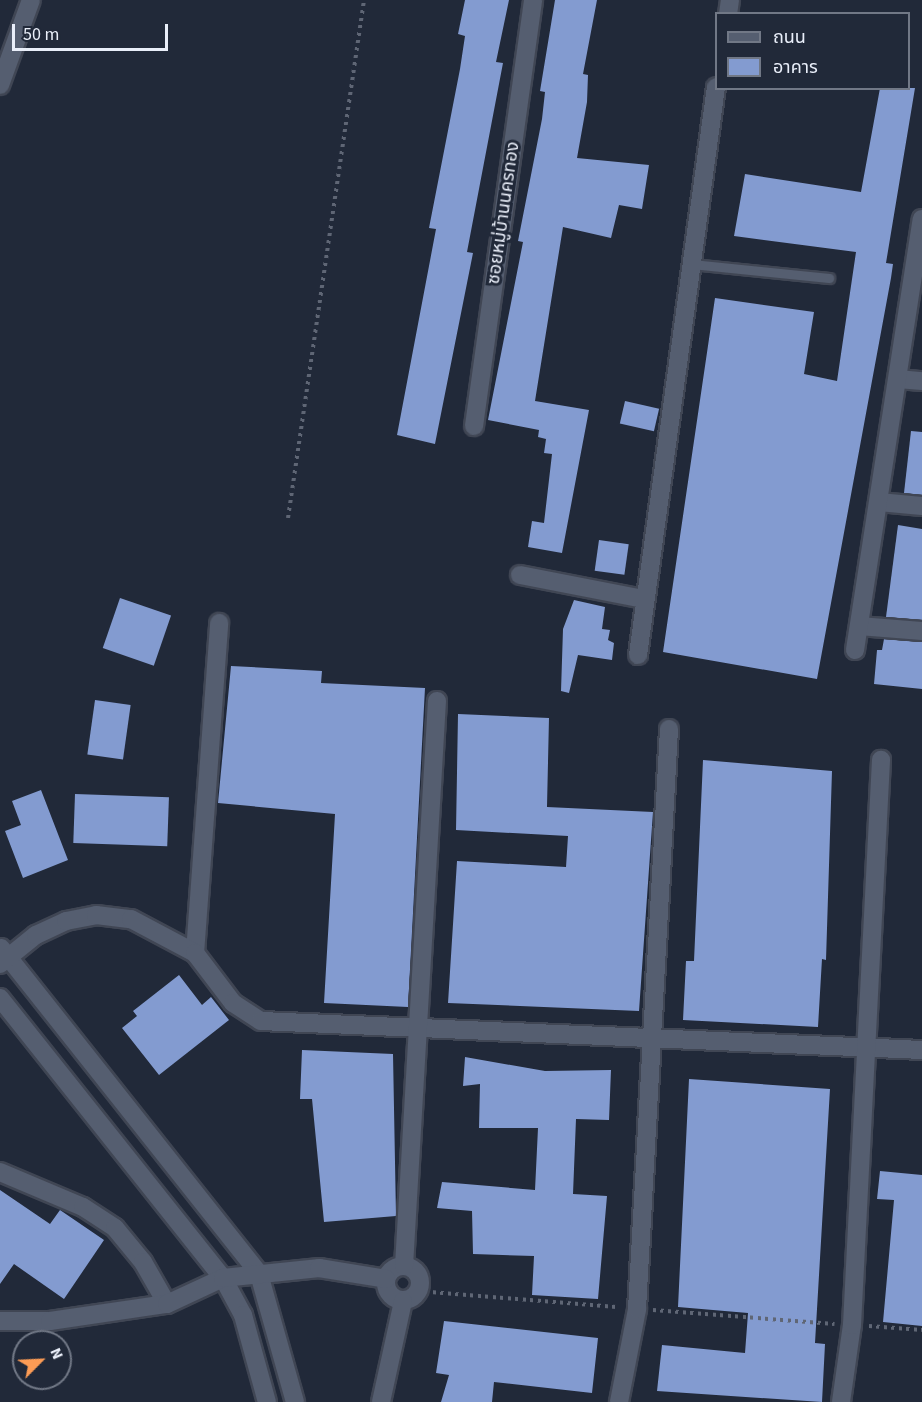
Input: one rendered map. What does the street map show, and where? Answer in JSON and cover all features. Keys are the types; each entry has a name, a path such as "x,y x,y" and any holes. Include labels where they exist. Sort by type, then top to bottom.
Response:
{"street":[{"path":"0,85 31,0"},
{"name":"ซอยหมู่บ้านนครทอง","path":"474,426 533,0"},
{"path":"638,655 688,264 717,90"},
{"path":"855,650 919,255 922,219"},
{"path":"898,379 922,381"},
{"path":"879,502 922,506"},
{"path":"520,575 644,599"},
{"path":"195,953 219,623"},
{"path":"859,626 922,631"},
{"path":"404,1266 420,1028 437,701"},
{"path":"620,1402 637,1309 669,729"},
{"path":"842,1402 852,1325 864,1047 881,760"},
{"path":"294,1402 260,1274 2,955 66,921 96,915 131,919 195,953 233,1003 261,1021 922,1050"},
{"path":"0,998 223,1278 243,1315 267,1402"},
{"path":"0,1172 83,1207 114,1228 143,1262 167,1304"},
{"path":"0,1321 51,1321 167,1304 223,1278 319,1268 386,1279 404,1266"},
{"path":"381,1402 418,1276 404,1266"},
{"path":"386,1279 388,1292 411,1296"}],"lane":[{"path":"688,264 829,278"}],"path":[{"path":"288,518 364,0"},
{"path":"411,1296 637,1309 922,1330"}],"building":[{"path":"465,0 509,0 496,62 503,63 467,252 473,253 435,444 397,435 436,229 429,228 460,69 465,36 458,34"},
{"path":"555,0 597,0 583,74 588,75 587,102 577,158 649,165 642,209 619,205 611,238 563,227 535,401 589,410 562,553 528,547 532,521 544,523 552,454 544,453 546,439 538,437 539,430 488,420 523,242 518,241 542,119 545,92 540,91"},
{"path":"915,88 886,263 893,264 891,278 817,679 663,652 715,298 814,312 804,374 837,381 856,252 734,236 745,174 861,192 880,90"},
{"path":"625,401 659,409 654,431 620,423"},
{"path":"911,431 922,432 922,495 904,493"},
{"path":"898,525 922,529 922,620 886,617"},
{"path":"599,540 629,544 624,575 595,571"},
{"path":"120,598 171,616 154,666 103,648"},
{"path":"574,600 605,607 602,629 610,630 608,640 614,643 612,660 578,655 569,693 561,691 563,629"},
{"path":"884,639 922,642 922,689 874,684 877,650 882,650"},
{"path":"231,666 322,671 321,683 425,688 408,1007 324,1003 335,814 218,803"},
{"path":"95,700 131,705 123,759 87,754"},
{"path":"458,714 549,718 547,807 653,812 639,1011 448,1003 457,861 566,867 568,836 456,830"},
{"path":"703,760 832,771 826,960 822,959 818,1027 683,1020 686,961 694,961"},
{"path":"41,790 68,860 23,878 5,831 21,825 12,801"},
{"path":"75,794 169,797 167,846 73,843"},
{"path":"179,975 202,1005 211,997 229,1020 159,1075 122,1028 137,1016 133,1011"},
{"path":"302,1050 393,1054 396,1216 324,1222 312,1099 300,1099"},
{"path":"465,1057 545,1071 611,1070 609,1120 576,1119 573,1194 607,1196 598,1299 532,1295 534,1256 473,1254 472,1211 437,1208 442,1182 535,1190 538,1128 479,1128 480,1084 463,1086"},
{"path":"689,1079 830,1089 815,1343 825,1344 822,1402 657,1391 662,1345 745,1353 748,1313 678,1307"},
{"path":"880,1171 922,1175 922,1326 883,1322 894,1200 877,1199"},
{"path":"0,1190 50,1224 60,1210 104,1240 64,1299 14,1264 0,1284"},
{"path":"444,1321 598,1338 592,1393 494,1382 492,1402 441,1402 449,1375 436,1373"}]}
